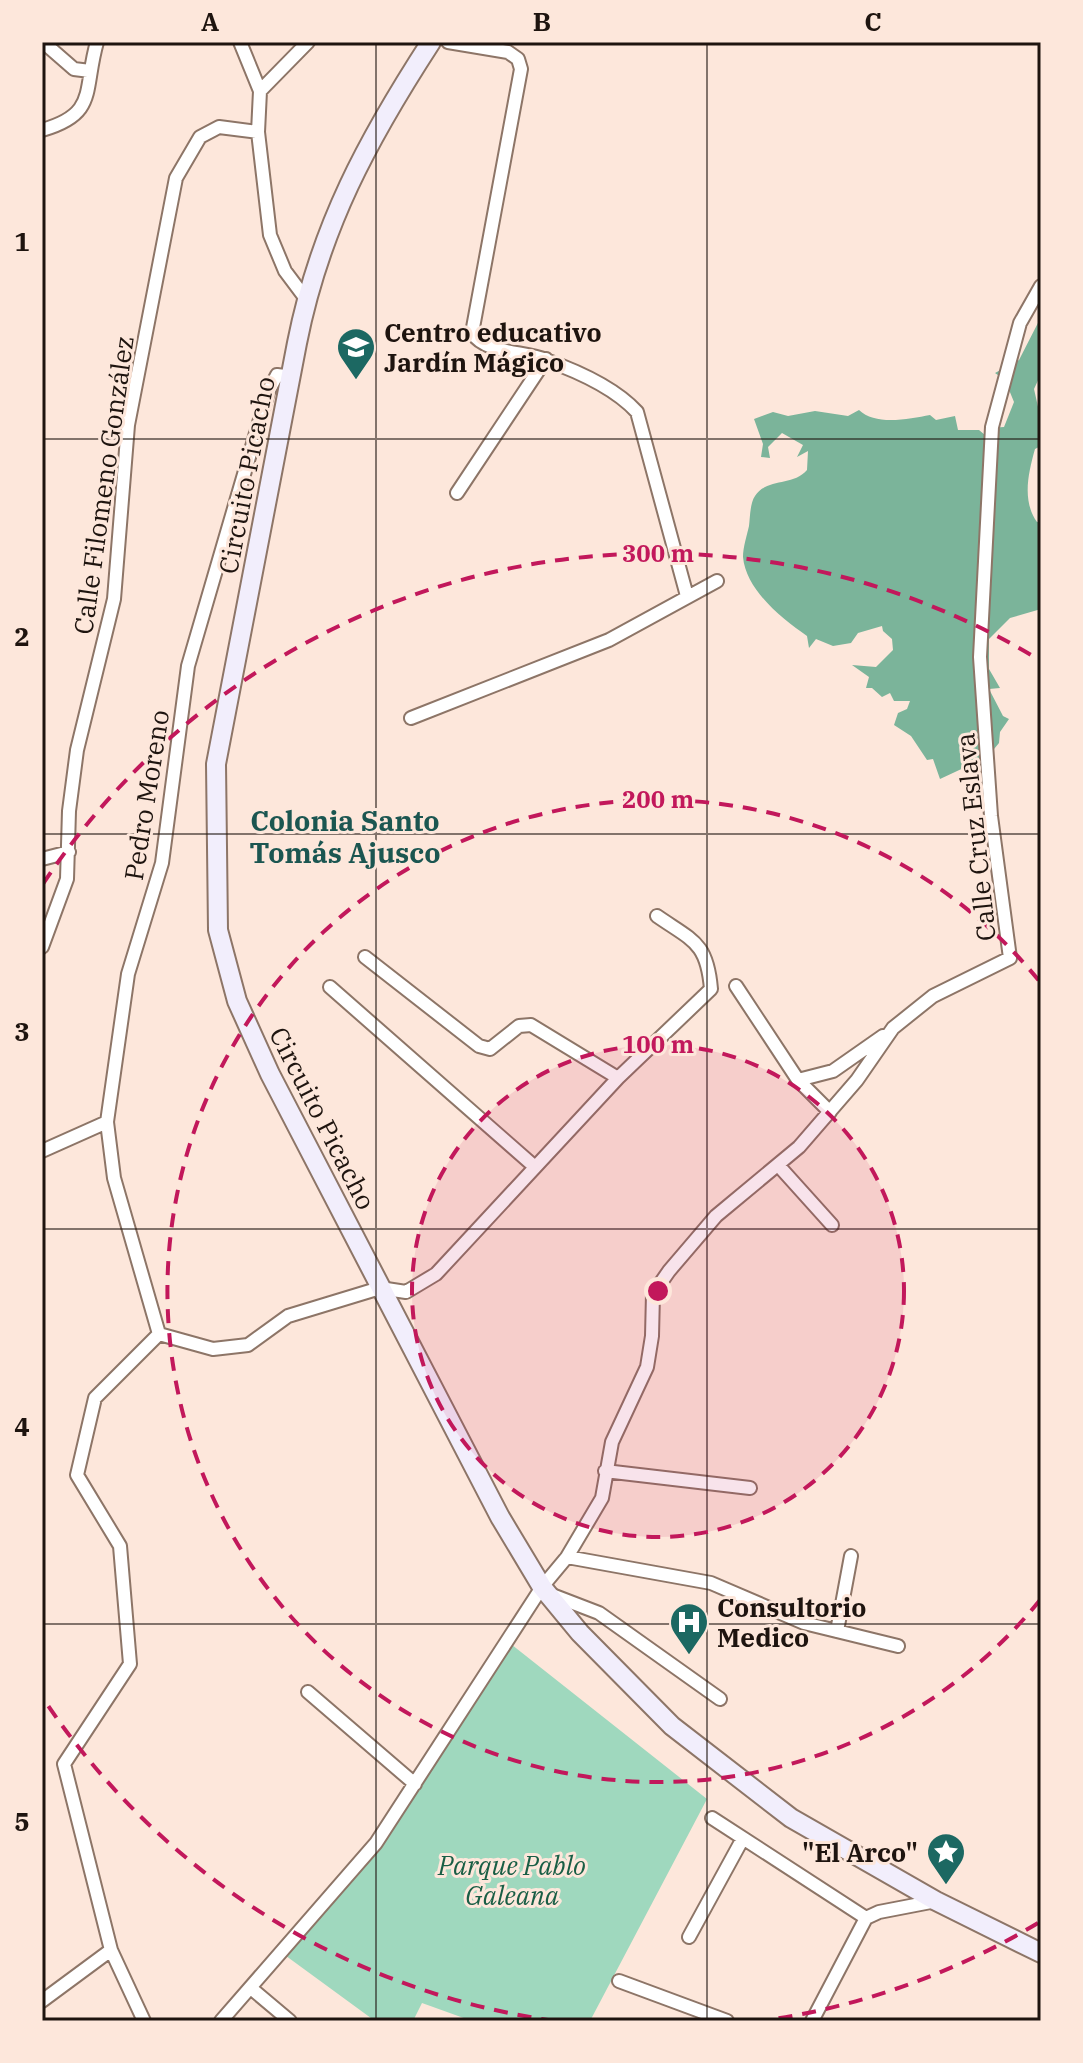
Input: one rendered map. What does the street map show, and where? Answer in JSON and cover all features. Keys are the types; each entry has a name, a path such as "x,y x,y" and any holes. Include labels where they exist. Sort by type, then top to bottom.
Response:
{"main road":[{"name":"Circuito Picacho","path":"431,42 364,150 346,187 306,299 216,764 218,930 237,1001 380,1288 500,1517 545,1590 580,1633 672,1726 791,1818 936,1901 1041,1953"}],"street":[{"path":"43,42 74,69 90,71"},
{"path":"42,130 74,119 83,108 97,42"},
{"path":"240,42 260,91 258,132 270,235 285,271 306,299"},
{"path":"260,91 308,42"},
{"path":"448,42 508,52 518,59 521,69 472,333 477,341 546,359 623,397 637,412 687,596"},
{"name":"Calle Filomeno González","path":"42,947 67,879 69,811 77,750 114,599 128,425 176,178 200,137 219,127 258,132"},
{"name":"Calle Cruz Eslava","path":"221,2021 376,1843 567,1557 602,1498 605,1471 624,1410 647,1367 652,1336 653,1294 716,1216 799,1147 830,1112 893,1028 933,996 1010,958 991,816 980,657 992,427 1020,323 1041,286"},
{"path":"457,493 546,359"},
{"name":"Pedro Moreno","path":"159,1334 114,1178 107,1122 128,974 162,863 188,666 268,392 277,375 292,377"},
{"path":"411,718 609,640 717,581"},
{"path":"42,859 69,852"},
{"path":"144,2021 111,1950 64,1764 130,1664 120,1546 77,1475 95,1398 159,1334 213,1349 248,1345 288,1316 380,1288 406,1292 436,1274 618,1078 711,989 709,967 700,946 657,916"},
{"path":"365,957 479,1046 490,1049 519,1026 531,1025 618,1078"},
{"path":"736,986 798,1080 830,1112"},
{"path":"330,987 535,1167"},
{"path":"798,1080 833,1071 893,1028"},
{"path":"42,1151 107,1122"},
{"path":"778,1165 832,1225"},
{"path":"605,1471 750,1488"},
{"path":"837,1631 851,1556"},
{"path":"567,1557 711,1583 804,1623 898,1646"},
{"path":"545,1590 599,1613 720,1699"},
{"path":"308,1692 415,1784"},
{"path":"712,1818 866,1918"},
{"path":"689,1937 742,1840"},
{"path":"812,2021 866,1918 879,1912 936,1901"},
{"path":"42,2001 111,1950"},
{"path":"619,1981 727,2021"},
{"path":"252,1989 290,2021"}],"green space":[{"path":"1041,317 1041,374 1034,389 1041,420 1041,446 1035,449 1030,468 1028,496 1032,514 1037,522 1041,522 1041,609 1010,618 989,639 989,669 1000,688 989,689 1003,716 1009,719 1000,732 999,743 980,766 970,765 940,779 933,759 927,760 911,736 894,725 898,713 907,709 910,701 894,701 890,693 882,697 872,688 866,688 869,677 852,665 876,667 893,650 892,639 882,626 858,633 851,643 833,646 816,639 809,648 807,636 777,612 751,581 743,557 753,499 766,486 794,479 807,470 808,451 797,457 803,445 782,433 768,447 770,458 761,457 763,444 754,419 773,412 788,416 815,411 848,416 859,410 883,420 930,415 936,420 955,416 958,430 979,430 985,435 989,428 1004,427 1014,402 1005,380 995,373 1019,360"},
{"name":"Parque Pablo Galeana","path":"507,1641 707,1799 590,2021 472,2021 422,2003 413,2021 375,2021 282,1953 376,1843"}],"place":[{"name":"Centro educativo Jardín Mágico","path":"356,381"},
{"name":"Consultorio Medico","path":"689,1656"},
{"name":"\"El Arco\"","path":"946,1886"}],"district":[{"name":"Colonia Santo Tomás Ajusco","path":"345,836"}]}
